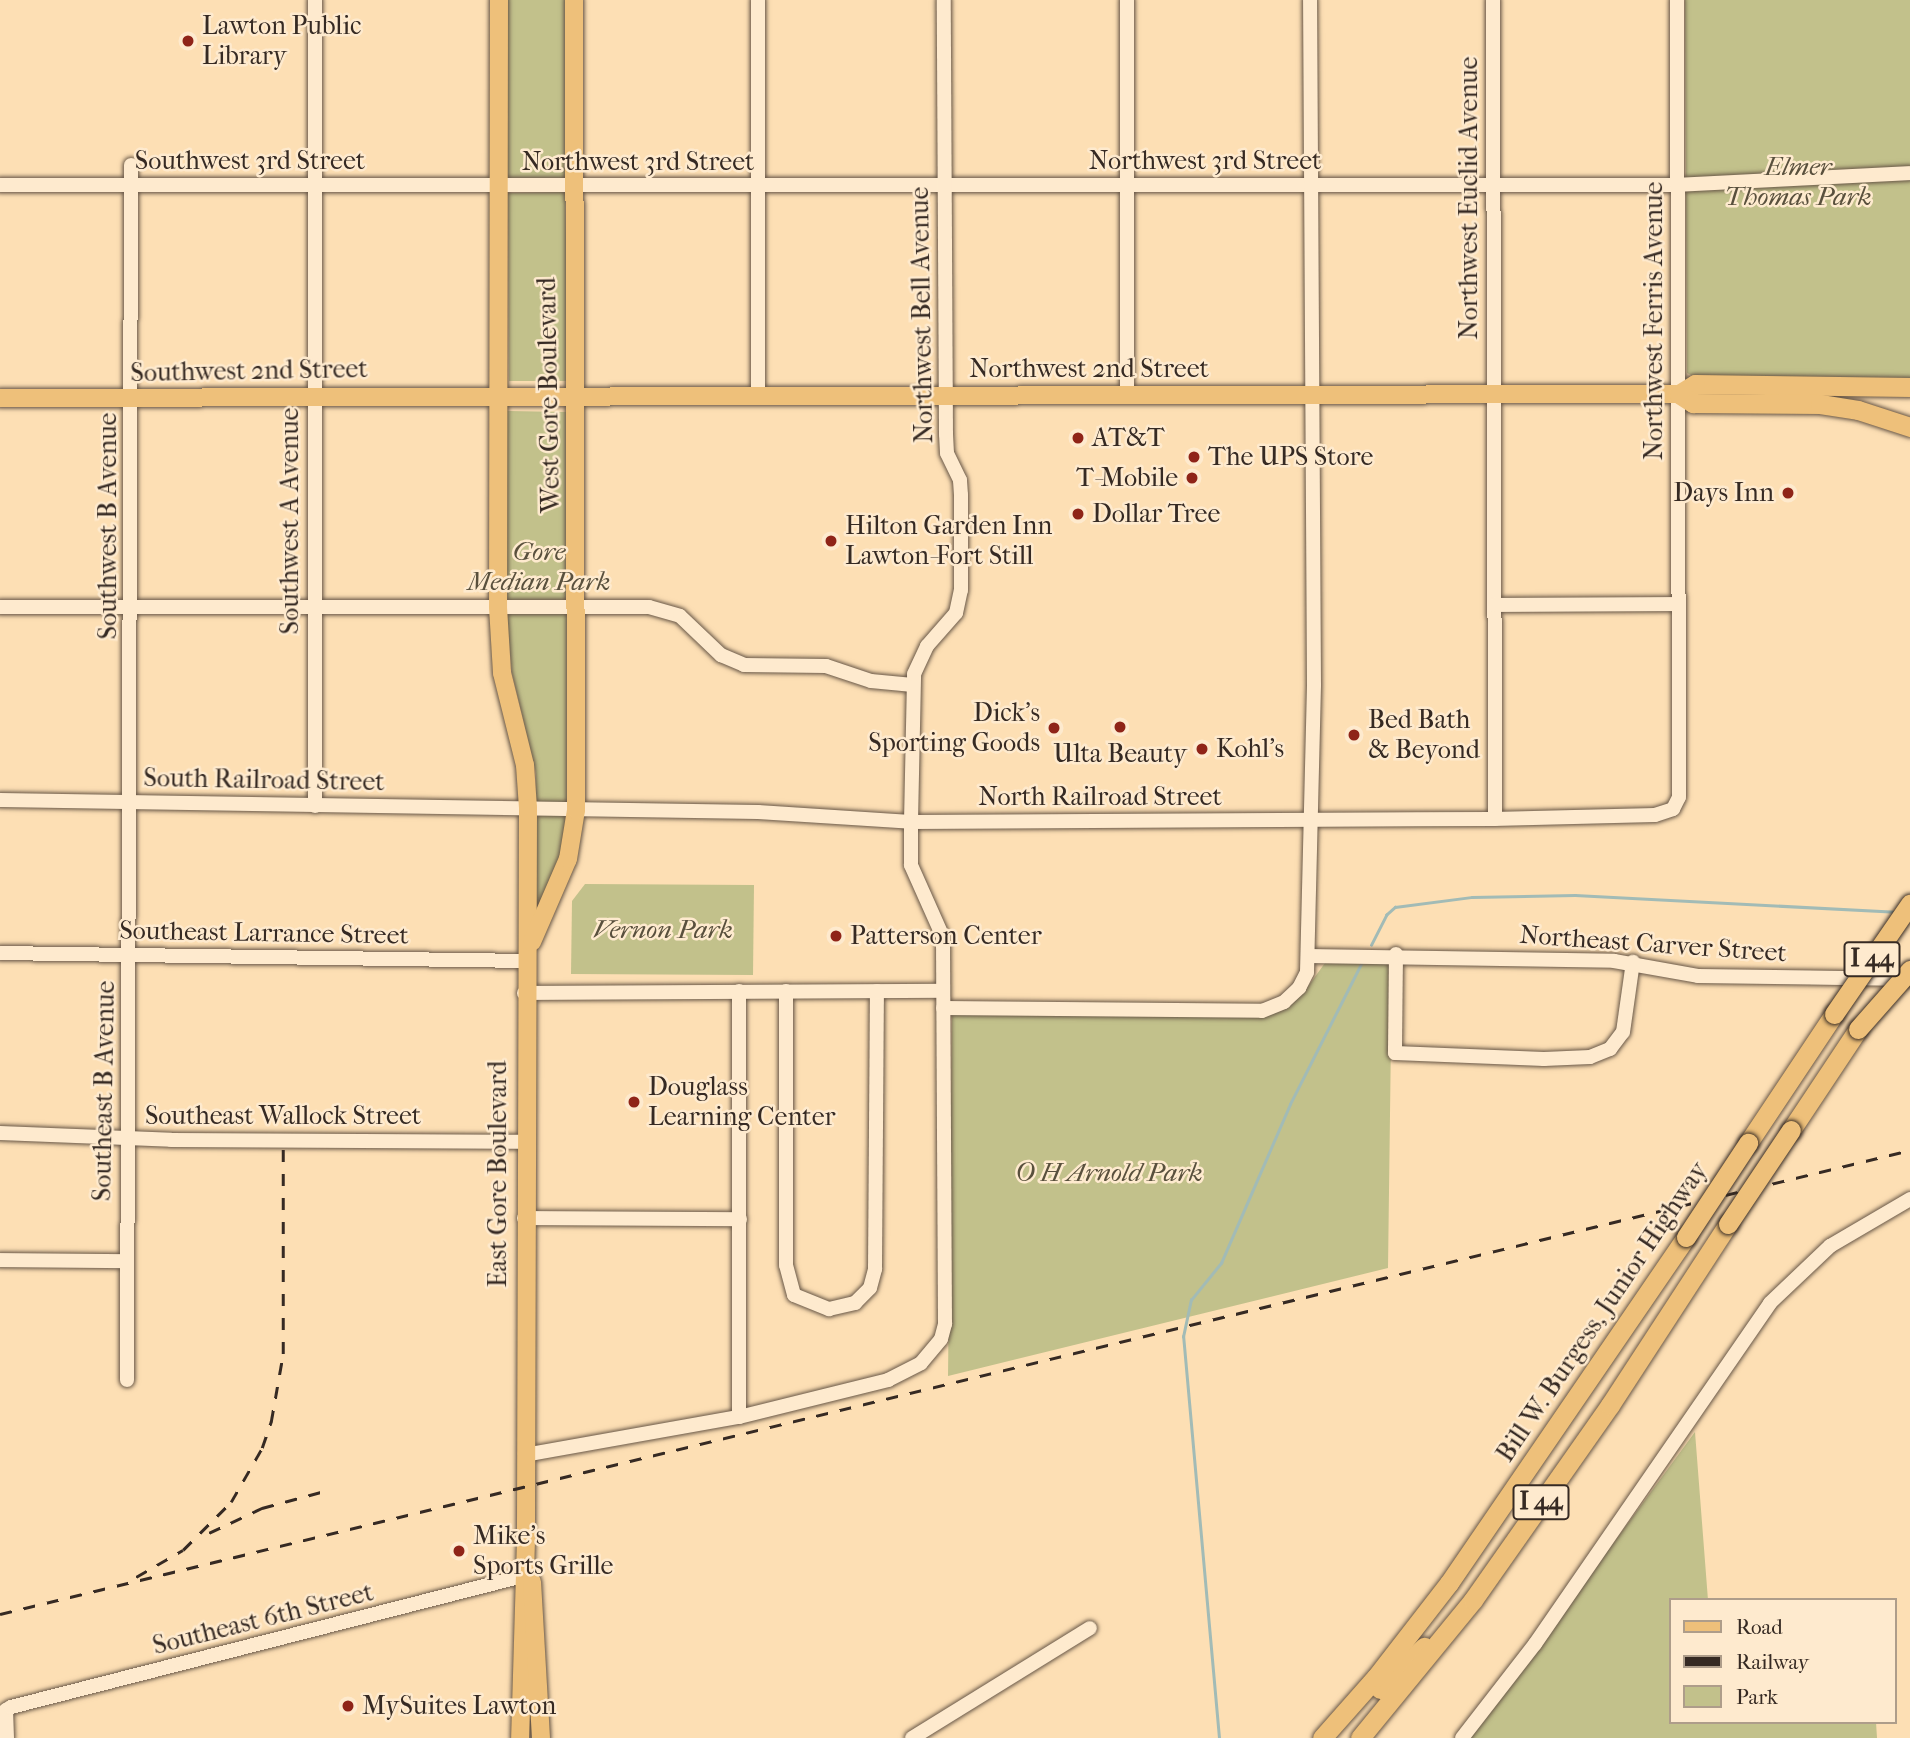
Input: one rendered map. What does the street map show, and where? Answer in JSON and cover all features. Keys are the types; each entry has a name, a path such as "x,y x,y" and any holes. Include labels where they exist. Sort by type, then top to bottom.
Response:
{"highway":[{"path":"1910,387 1695,384 1679,394 1693,403 1820,404 1858,410 1910,427"},
{"name":"Bill W. Burgess, Junior Highway","path":"1323,1738 1376,1677 1449,1583 1910,904"},
{"name":"I 44","path":"1360,1738 1473,1600 1610,1405 1858,1029 1910,970"},
{"path":"1348,1738 1387,1682 1449,1583"},
{"path":"1323,1738 1387,1682 1473,1600"}],"main road":[{"name":"West Gore Boulevard","path":"499,0 498,607 502,673 525,765 528,808"},
{"name":"West Gore Boulevard","path":"528,955 568,859 576,810 579,607 574,396 574,0"},
{"name":"Northwest 2nd Street","path":"499,395 1679,394"},
{"name":"Southwest 2nd Street","path":"0,398 133,400 499,395"},
{"name":"East Gore Boulevard","path":"528,808 528,955 524,993 526,1540 541,1738"},
{"name":"East Gore Boulevard","path":"520,1738 527,1576"}],"street":[{"name":"Southwest A Avenue","path":"314,806 315,0"},
{"path":"758,0 758,396"},
{"name":"Northwest Bell Avenue","path":"525,1455 739,1417 888,1380 921,1363 941,1339 945,1324 943,937 911,865 911,822 913,685 917,661 956,613 961,590 960,480 947,453 945,395 944,0"},
{"path":"1127,0 1127,395"},
{"path":"943,1008 1262,1011 1284,1002 1299,988 1308,956 1314,685 1310,396 1310,0"},
{"name":"Northwest Euclid Avenue","path":"1493,0 1495,819"},
{"name":"Northwest Ferris Avenue","path":"1673,809 1679,797 1677,0"},
{"name":"Southwest B Avenue","path":"131,166 132,803"},
{"name":"Northwest 3rd Street","path":"499,187 1677,185 1910,173"},
{"name":"Southwest 3rd Street","path":"0,185 499,187"},
{"path":"1494,605 1679,604"},
{"path":"0,607 133,610 579,607 666,610 688,623 721,655 744,665 833,667 871,681 913,685"},
{"name":"South Railroad Street","path":"0,800 528,808"},
{"name":"Southeast B Avenue","path":"127,1380 132,803"},
{"name":"North Railroad Street","path":"528,808 758,812 911,822 1495,819 1655,815 1673,809"},
{"name":"Southeast Larrance Street","path":"0,953 528,955"},
{"path":"1396,954 1395,1053 1590,1057 1610,1049 1623,1032 1633,962"},
{"name":"Northeast Carver Street","path":"1308,956 1396,954 1633,962 1698,976 1910,979"},
{"path":"739,991 739,1417"},
{"path":"786,991 786,1265 794,1295 829,1309 855,1303 870,1288 874,1269 877,991"},
{"path":"524,993 943,991"},
{"name":"Southeast Wallock Street","path":"0,1132 127,1139 524,1142"},
{"path":"1462,1738 1535,1644 1770,1303 1830,1246 1910,1199"},
{"path":"524,1217 740,1219"},
{"path":"0,1260 126,1261"},
{"name":"Southeast 6th Street","path":"6,1738 6,1710 527,1576"},
{"path":"912,1738 1090,1628"}],"green space":[{"path":"507,0 566,0 566,178 505,179"},
{"name":"Elmer Thomas Park","path":"1685,0 1910,0 1910,378 1697,378 1687,373"},
{"path":"565,192 569,381 509,381 508,193"},
{"name":"Gore Median Park","path":"503,411 566,412 574,601 506,602"},
{"name":"Gore Median Park","path":"506,613 572,613 573,803 536,803 536,773 512,673"},
{"path":"572,814 569,836 540,910 536,910 537,815"},
{"name":"Vernon Park","path":"585,884 754,885 753,975 571,974 572,901"},
{"name":"O H Arnold Park","path":"1392,961 1388,1268 948,1376 952,1015 1258,1015 1301,996 1325,963"},
{"path":"1695,1432 1708,1598 1668,1598 1668,1724 1876,1724 1877,1738 1470,1738"}],"waterway":[{"path":"1371,945 1386,915 1395,907 1472,897 1575,895 1895,912"},
{"path":"1219,1738 1183,1337 1191,1300 1221,1263 1290,1104 1361,964"}],"railway":[{"path":"136,1577 183,1550 231,1502 262,1448 271,1422 283,1354 283,1147"},
{"path":"0,1614 1910,1150"},
{"path":"209,1533 262,1508 321,1492"}],"place":[{"name":"Lawton Public Library","path":"188,41"},
{"name":"AT&T","path":"1078,438"},
{"name":"The UPS Store","path":"1194,457"},
{"name":"T-Mobile","path":"1192,478"},
{"name":"Days Inn","path":"1788,493"},
{"name":"Dollar Tree","path":"1078,514"},
{"name":"Hilton Garden Inn Lawton-Fort Still","path":"831,541"},
{"name":"Ulta Beauty","path":"1120,727"},
{"name":"Dick's Sporting Goods","path":"1054,728"},
{"name":"Bed Bath & Beyond","path":"1354,735"},
{"name":"Kohl's","path":"1202,749"},
{"name":"Patterson Center","path":"836,936"},
{"name":"Douglass Learning Center","path":"634,1102"},
{"name":"Mike's Sports Grille","path":"459,1551"},
{"name":"MySuites Lawton","path":"348,1706"}]}
